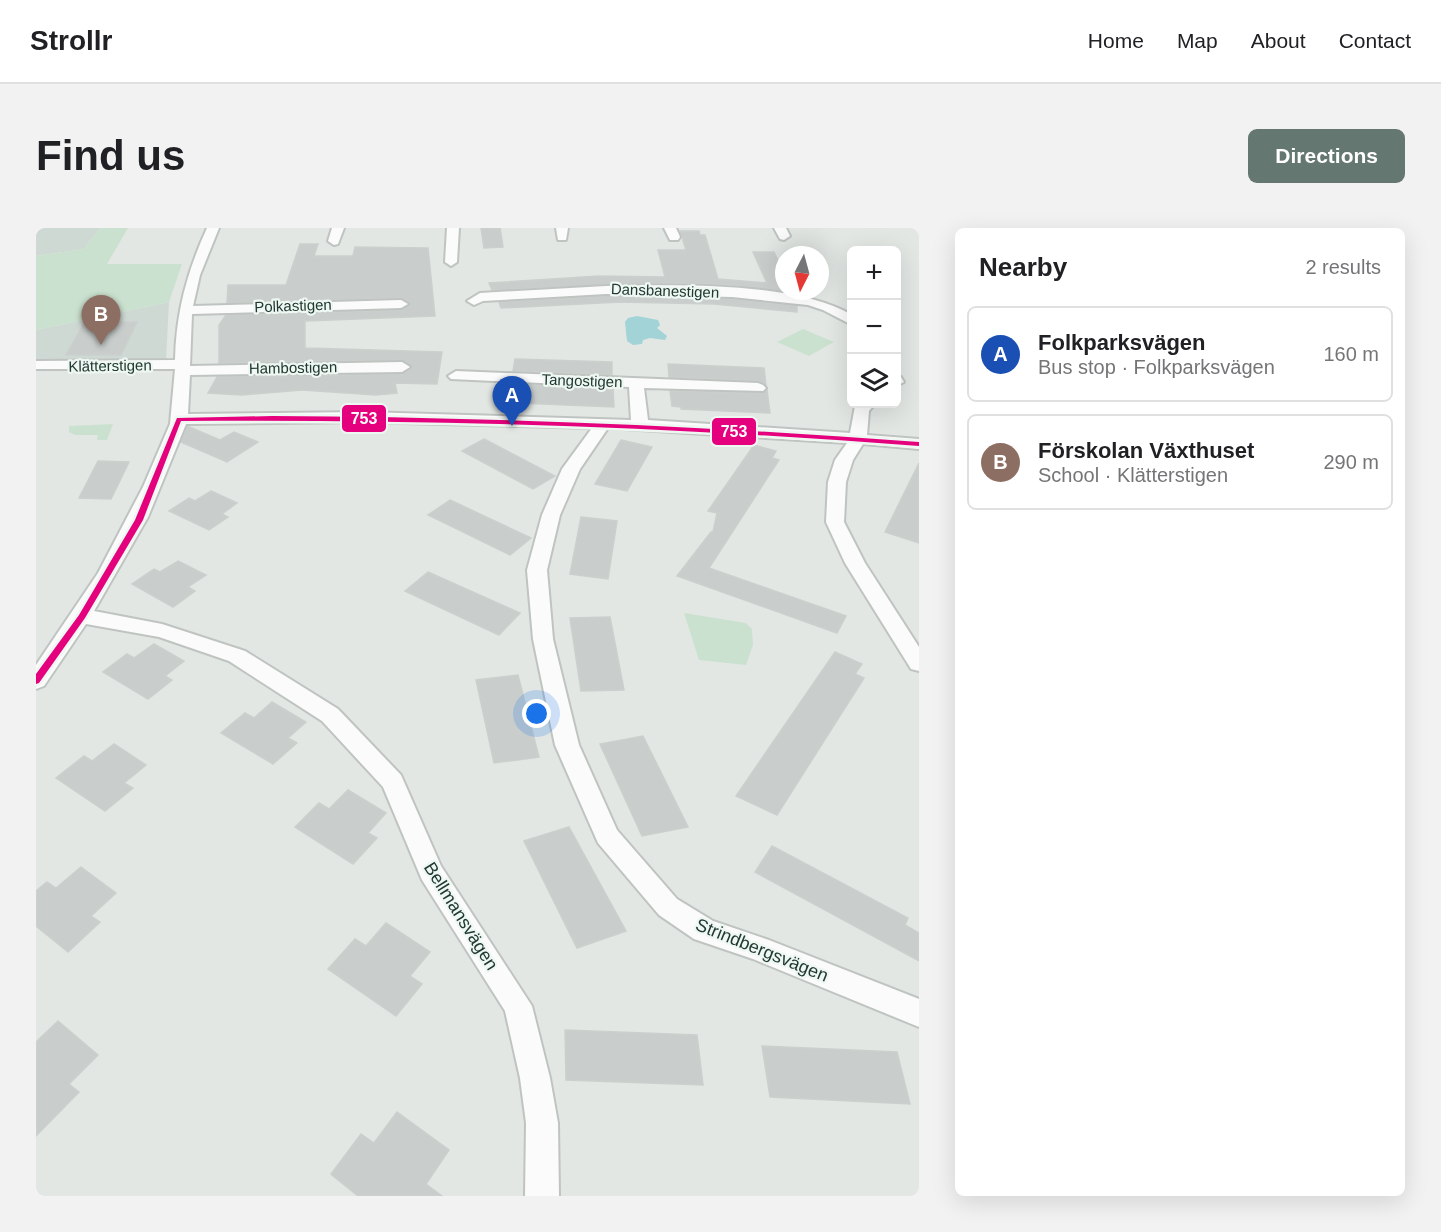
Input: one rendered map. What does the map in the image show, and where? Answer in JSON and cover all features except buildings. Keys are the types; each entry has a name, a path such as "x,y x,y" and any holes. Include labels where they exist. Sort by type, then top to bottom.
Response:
{"street":[{"path":"36,681 82,616 139,520 153,488 179,419 184,368 185,310 198,262 213,228"},
{"path":"334,241 338,228"},
{"path":"451,261 453,228"},
{"name":"Dansbanestigen","path":"474,301 480,297 546,291 690,290 810,302 822,305 847,318"},
{"name":"Polkastigen","path":"185,310 401,304"},
{"name":"Klätterstigen","path":"36,365 184,368"},
{"name":"Hambostigen","path":"184,368 402,367"},
{"name":"Tangostigen","path":"456,376 758,388"},
{"name":"Tangostigen","path":"636,384 640,425"},
{"path":"862,408 858,439 844,460 837,482 836,522 855,563 919,664"},
{"path":"179,419 432,417 751,430 919,444"},
{"name":"Strindbergsvägen","path":"603,424 571,469 551,515 537,570 543,639 567,745 608,836 668,907 704,930 759,949 919,1013"},
{"name":"Bellmansvägen","path":"82,616 162,631 237,656 330,715 393,782 431,872 518,1006 535,1078 542,1123 542,1196"}],"shaded area":[{"path":"36,228 100,228 84,249 36,256"},
{"path":"169,302 166,361 36,361 36,330"}],"green space":[{"path":"100,228 128,228 107,264 182,264 169,302 36,330 36,256 84,249"},
{"path":"803,329 834,342 809,356 777,342"},
{"path":"113,424 107,440 97,440 98,435 75,435 69,432 69,426"},
{"path":"684,613 746,623 752,629 753,645 746,665 699,660"}],"water":[{"path":"637,316 658,320 660,325 657,328 667,336 665,340 650,338 643,340 642,344 633,345 627,341 625,322 628,318"}],"transit line":[{"name":"753","path":"179,419 364,418 549,422 734,431 919,444"},
{"name":"753","path":"36,681 82,616 139,520 179,419"}],"place":[{"name":"Förskolan Växthuset","path":"101,345"},
{"name":"Folkparksvägen","path":"512,426"}]}
